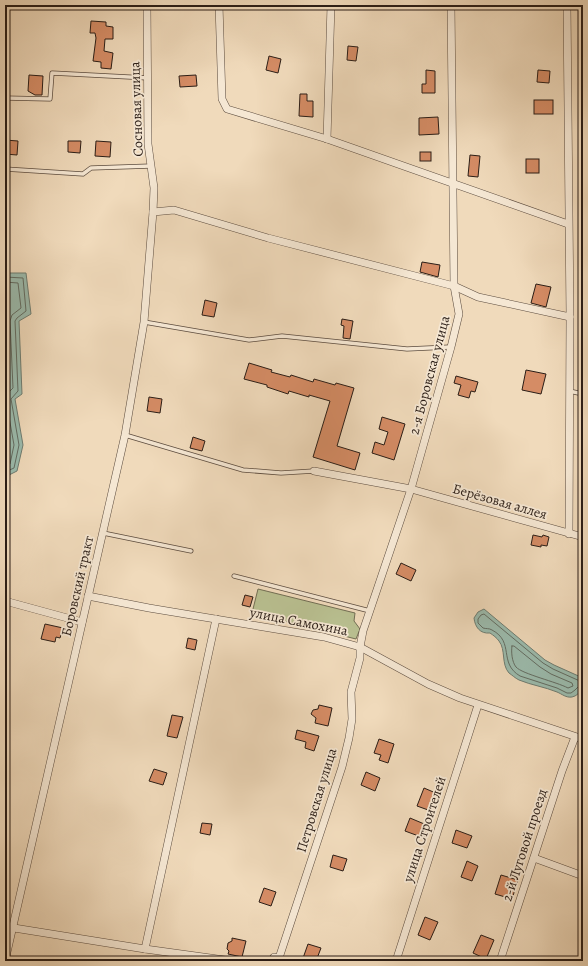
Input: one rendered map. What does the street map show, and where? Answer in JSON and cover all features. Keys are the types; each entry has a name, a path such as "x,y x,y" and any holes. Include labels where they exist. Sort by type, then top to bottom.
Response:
{"street":[{"name":"Сосновая улица","path":"147,5 148,144 154,188 153,212"},
{"path":"219,5 222,99 227,109 327,139 568,224"},
{"path":"327,139 331,5"},
{"name":"2-я Боровская улица","path":"360,647 363,631 411,489 459,314 454,286 451,5"},
{"path":"567,5 570,317 569,534"},
{"path":"153,212 174,210 268,238 454,286 478,297 570,317"},
{"name":"Боровский тракт","path":"5,961 14,928 125,435 144,322 153,212"},
{"name":"Берёзовая аллея","path":"314,471 411,489 583,538"},
{"name":"улица Самохина","path":"88,596 324,637 360,647 428,684 478,705 583,739"},
{"path":"5,601 82,622"},
{"path":"145,949 216,619"},
{"name":"Петровская улица","path":"271,961 274,958 280,959 342,767 352,719 351,692 360,658 360,647"},
{"name":"улица Строителей","path":"396,961 478,705"},
{"name":"2-й Луговой проезд","path":"500,961 562,771 575,737"},
{"path":"534,858 583,876"},
{"path":"14,928 232,961"}],"lane":[{"path":"5,98 50,99 52,73 148,78"},
{"path":"5,169 83,174 91,168 151,166"},
{"path":"144,322 249,340 282,336 407,349 451,347"},
{"path":"569,391 583,394"},
{"path":"125,435 243,470 281,473 314,471"},
{"path":"103,533 191,551"},
{"path":"234,576 370,611"}],"green space":[{"path":"258,589 355,613 354,621 360,629 356,639 252,613"}],"water":[{"path":"5,273 26,273 31,314 19,321 22,394 15,399 23,445 17,471 7,476 5,476"},
{"path":"484,609 545,660 583,678 582,687 578,694 568,697 552,690 519,680 509,673 505,665 499,641 490,633 481,631 476,624 474,618 478,612"}],"building":[{"path":"91,21 106,22 106,26 113,27 113,39 105,39 104,51 113,53 111,69 101,68 101,62 93,61 96,38 95,33 90,33"},
{"path":"348,46 358,47 356,61 347,60"},
{"path":"269,56 281,59 278,73 266,70"},
{"path":"426,70 435,71 435,93 422,93 422,84 426,84"},
{"path":"538,70 550,71 549,83 537,82"},
{"path":"29,75 43,76 42,95 35,95 28,91"},
{"path":"196,75 197,86 180,87 179,76"},
{"path":"300,94 307,94 307,101 313,101 313,117 299,116"},
{"path":"534,100 553,100 553,114 534,114"},
{"path":"438,117 439,134 419,135 419,118"},
{"path":"5,140 18,141 17,155 5,154"},
{"path":"68,141 81,141 80,153 68,152"},
{"path":"96,141 111,142 110,157 95,156"},
{"path":"420,152 431,152 431,161 420,161"},
{"path":"470,155 480,156 478,177 468,176"},
{"path":"526,159 539,159 539,173 526,173"},
{"path":"422,262 440,265 438,277 420,272"},
{"path":"536,284 551,287 546,307 531,303"},
{"path":"205,300 217,303 214,317 202,315"},
{"path":"342,319 353,321 350,339 343,338 344,326 341,325"},
{"path":"249,363 272,370 271,372 290,377 291,375 313,382 314,379 335,385 336,383 354,388 337,446 360,453 355,470 313,457 330,401 289,391 288,394 267,387 267,385 244,379"},
{"path":"526,370 546,374 541,394 522,390"},
{"path":"456,376 478,382 475,392 471,391 469,398 458,395 461,385 454,383"},
{"path":"149,397 162,399 160,413 147,411"},
{"path":"382,417 405,424 394,460 372,453 375,442 384,445 388,432 379,429"},
{"path":"193,437 205,441 202,451 190,448"},
{"path":"533,535 542,537 543,535 549,537 547,546 541,545 541,547 531,545"},
{"path":"401,563 416,570 411,581 396,574"},
{"path":"245,595 253,597 250,607 242,605"},
{"path":"45,624 63,628 60,638 56,637 55,642 41,639"},
{"path":"188,638 197,640 195,650 186,648"},
{"path":"319,705 332,708 328,726 315,723 316,718 311,714 313,710 318,709"},
{"path":"172,715 183,717 177,738 167,736"},
{"path":"297,730 319,736 314,751 305,748 306,742 295,739"},
{"path":"379,739 394,744 388,763 379,760 381,755 374,753"},
{"path":"154,769 167,773 163,785 149,781"},
{"path":"366,772 380,778 375,791 361,785"},
{"path":"424,788 438,794 431,811 417,806"},
{"path":"410,818 429,826 424,838 405,831"},
{"path":"202,823 212,824 210,835 200,833"},
{"path":"456,830 472,836 467,848 452,843"},
{"path":"333,855 347,859 343,871 330,867"},
{"path":"467,861 478,866 472,881 461,877"},
{"path":"501,875 518,880 512,899 495,894"},
{"path":"264,888 276,892 271,906 259,902"},
{"path":"425,917 438,922 430,940 418,935"},
{"path":"481,935 494,940 486,959 473,953"},
{"path":"232,938 246,941 242,957 228,954 228,943 232,941"},
{"path":"308,944 321,948 316,961 302,961"}]}
